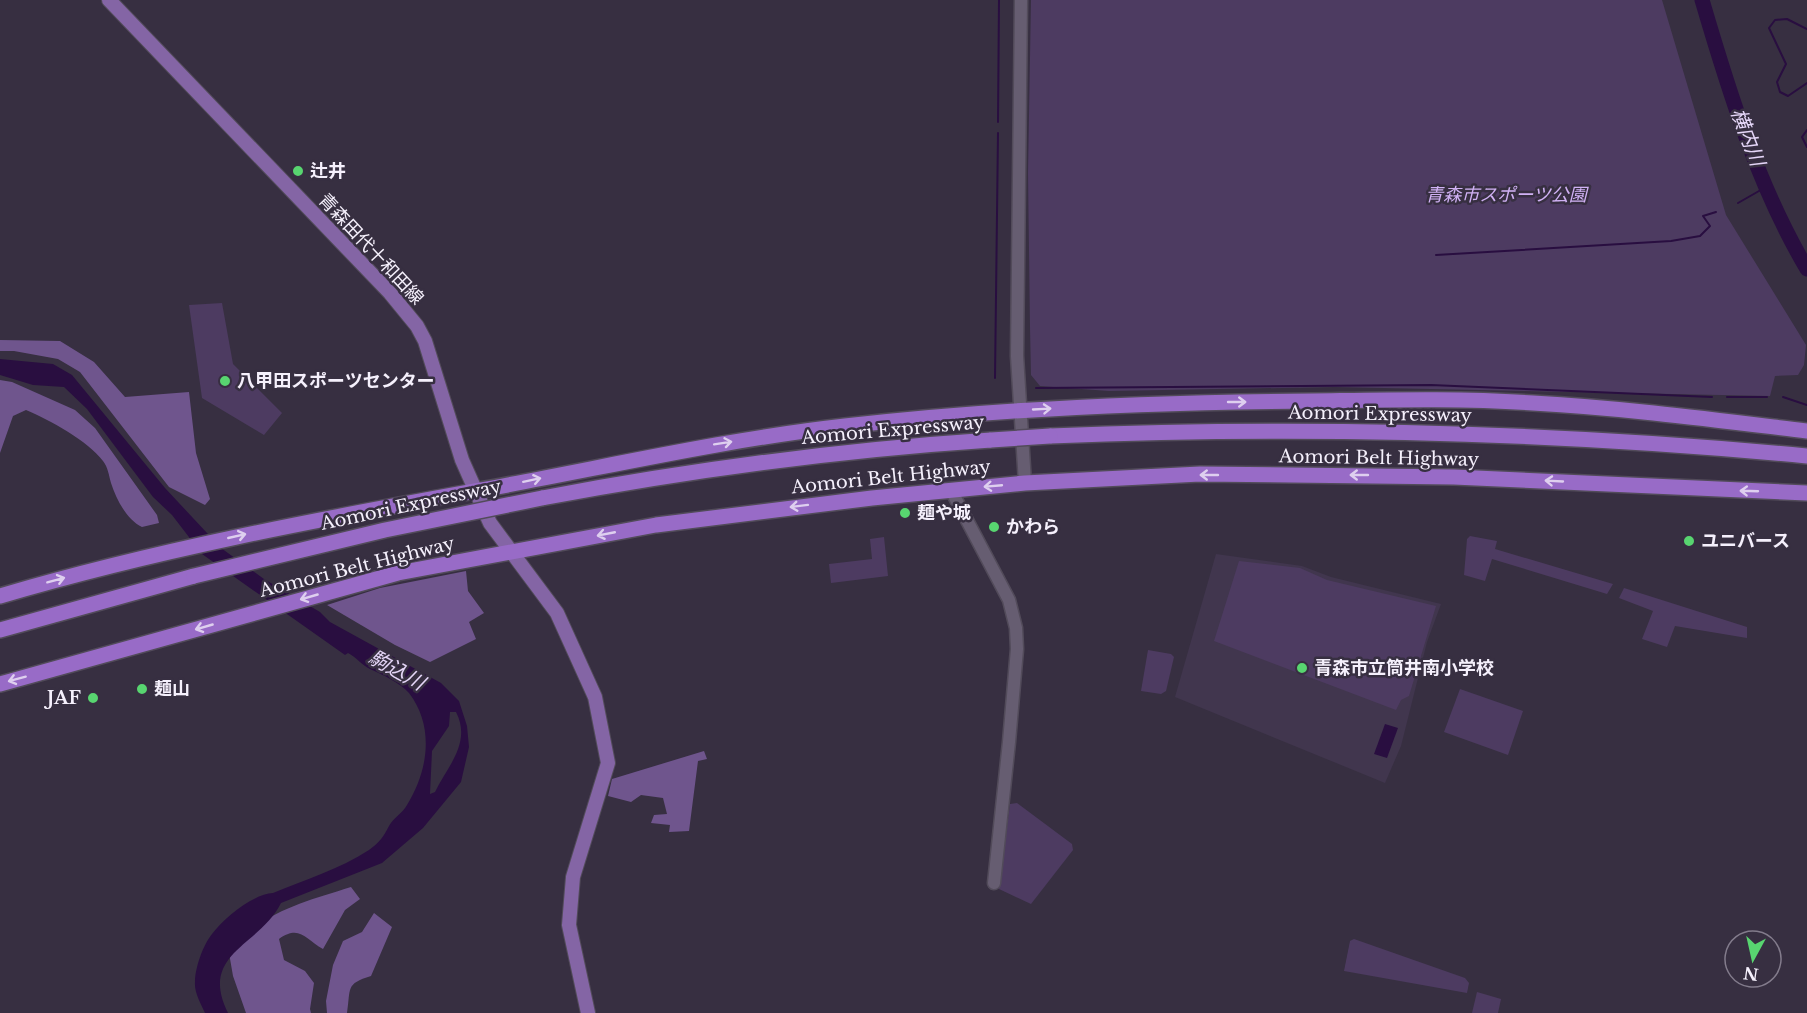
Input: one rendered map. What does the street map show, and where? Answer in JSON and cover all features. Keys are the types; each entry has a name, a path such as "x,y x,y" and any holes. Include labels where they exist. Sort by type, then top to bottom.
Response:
{"highway":[{"path":"0,596 180,549 315,520 596,466 786,434 1019,410 1194,402 1459,400 1597,408 1807,431"},
{"name":"Aomori Expressway","path":"0,630 194,576 385,530 638,480 781,460 1050,436 1272,431 1441,434 1638,443 1807,456"},
{"name":"Aomori Belt Highway","path":"0,684 408,570 656,525 951,490 1025,483 1200,474 1369,475 1807,493"}],"main road":[{"name":"青森田代十和田線","path":"109,0 405,309 417,326 431,355 462,460 490,523 509,552 545,596 568,633 595,697 608,763 570,896 569,925 588,1013"}],"street":[{"path":"1021,0 1017,318 1019,410 1025,483"},
{"path":"951,490 1009,600 1016,628 1017,649 1009,746 994,884"}],"shaded area":[{"path":"0,340 60,341 94,362 125,397 189,392 196,453 210,499 205,505 169,487 80,372 58,359 14,351 0,351"},
{"path":"0,380 12,382 75,410 95,428 157,515 159,523 142,527 137,524 119,502 106,466 96,453 68,432 26,410 13,416 0,453"},
{"name":"青森市立筒井南小学校","path":"1216,554 1302,566 1331,577 1441,604 1427,642 1401,746 1385,783 1175,697"},
{"path":"466,571 468,591 484,613 469,622 476,639 430,662 395,645 327,605 380,588"},
{"path":"704,751 707,759 698,761 689,831 669,832 670,825 651,823 654,815 667,814 663,798 641,795 631,802 608,796 612,779"},
{"path":"351,887 360,899 345,910 323,949 298,933 292,933 279,939 284,960 305,971 314,983 311,1013 246,1013 233,976 229,953 241,939 269,918 284,910"},
{"path":"374,913 392,927 371,976 357,982 351,988 347,1013 327,1013 326,1001 333,965 343,941 362,932"}],"green space":[{"name":"青森市スポーツ公園","path":"1031,0 1662,0 1726,215 1806,345 1804,365 1798,375 1775,376 1770,396 1335,387 1109,391 1040,386 1031,375 1028,173"},
{"name":"八甲田スポーツセンター","path":"222,303 233,364 282,413 264,435 202,398 189,305"},
{"path":"1470,536 1497,541 1495,549 1613,584 1607,594 1492,559 1485,581 1464,575 1467,539"},
{"path":"884,537 888,576 831,583 829,564 872,559 870,539"},
{"path":"1239,561 1300,568 1327,580 1436,606 1409,696 1401,700 1396,710 1214,641"},
{"path":"1624,588 1747,627 1747,638 1675,626 1667,647 1642,639 1653,611 1619,598"},
{"path":"1148,650 1171,654 1174,657 1166,691 1161,694 1141,691"},
{"path":"1460,689 1523,711 1508,755 1444,732"},
{"path":"1017,803 1072,844 1073,850 1031,904 999,889 1010,804"},
{"path":"1354,939 1465,978 1469,983 1467,993 1344,971 1350,941"},
{"path":"1477,992 1501,999 1498,1013 1472,1013"}],"water":[{"name":"駒込川","path":"0,359 53,364 72,375 165,488 221,548 264,579 320,612 330,622 441,683 459,701 467,726 469,747 461,782 423,828 382,863 281,903 260,930 226,963 221,977 221,993 228,1013 205,1013 198,998 195,976 209,939 224,921 248,902 334,869 358,857 378,842 405,808 420,778 426,749 423,720 409,693 401,685 367,668 348,653 345,655 202,554 172,515 153,497 87,409 64,387 33,385 0,375","holes":["450,712 456,712 460,723 460,744 435,792 430,794 432,751 449,726"]},
{"path":"1385,724 1398,728 1387,758 1374,754"}],"waterway":[{"path":"998,122 999,0"},
{"name":"横内川","path":"1702,0 1734,104 1759,172 1807,269"},
{"path":"1807,29 1787,19 1775,20 1769,28 1786,64 1777,82 1780,92 1788,96 1807,83"},
{"path":"1807,130 1802,137 1807,147"},
{"path":"995,378 998,133"},
{"path":"1738,203 1766,187"},
{"path":"1436,255 1671,241 1700,236 1710,226 1703,216 1716,212"},
{"path":"1036,388 1431,385 1712,397"},
{"path":"1727,397 1767,397"},
{"path":"1783,397 1807,405"}],"place":[{"name":"辻井","path":"298,171"},
{"name":"八甲田スポーツセンター","path":"225,381"},
{"name":"麺や城","path":"905,513"},
{"name":"かわら","path":"994,527"},
{"name":"ユニバース","path":"1689,541"},
{"name":"青森市立筒井南小学校","path":"1302,668"},
{"name":"麺山","path":"142,689"},
{"name":"JAF","path":"93,698"}]}
